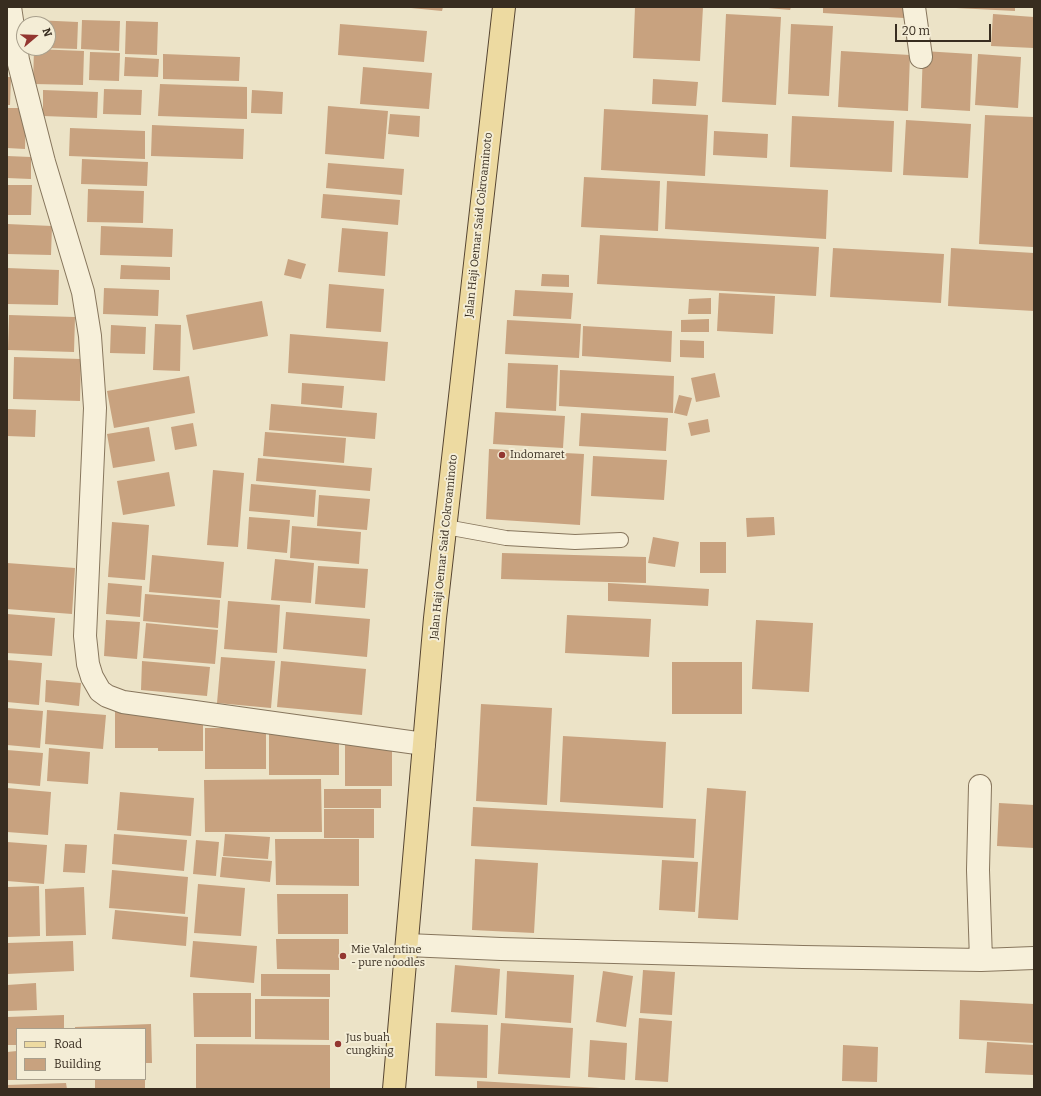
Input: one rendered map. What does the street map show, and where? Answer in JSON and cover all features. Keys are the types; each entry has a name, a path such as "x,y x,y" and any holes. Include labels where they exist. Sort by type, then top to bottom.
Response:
{"main road":[{"name":"Jalan Haji Oemar Said Cokroaminoto","path":"394,1089 435,618 504,7"}],"street":[{"path":"10,7 18,60 44,162 82,292 90,336 95,408 85,636 88,664 92,677 100,691 107,696 123,702 424,744"},
{"path":"914,7 921,57"},
{"path":"980,786 978,870 981,960"},
{"path":"407,945 755,956 981,960 1034,958"}],"lane":[{"path":"446,527 506,538 576,542 621,540"}],"building":[{"path":"411,7 443,7 442,11"},
{"path":"635,7 703,7 700,61 633,58"},
{"path":"768,7 791,7 790,10"},
{"path":"823,7 904,7 904,18 823,13"},
{"path":"1015,7 1015,11 956,8"},
{"path":"726,14 781,17 776,105 722,102"},
{"path":"993,14 1034,17 1034,48 991,46"},
{"path":"82,20 120,21 119,51 81,49"},
{"path":"56,21 78,22 77,49 56,48"},
{"path":"126,21 158,22 157,55 125,54"},
{"path":"340,24 427,31 424,62 338,55"},
{"path":"791,24 833,26 829,96 788,94"},
{"path":"56,50 84,51 83,85 33,84 34,56 56,56"},
{"path":"841,51 910,55 908,111 838,107"},
{"path":"923,51 972,54 970,111 921,108"},
{"path":"90,52 120,53 119,81 89,80"},
{"path":"163,54 240,57 239,81 163,79"},
{"path":"978,54 1021,57 1018,108 975,105"},
{"path":"125,57 159,59 158,77 124,76"},
{"path":"363,67 432,73 429,109 360,104"},
{"path":"7,77 11,77 10,105 7,105"},
{"path":"653,79 698,82 696,106 652,104"},
{"path":"160,84 247,87 247,119 158,116"},
{"path":"104,89 142,90 141,115 103,114"},
{"path":"43,90 98,92 97,118 43,116"},
{"path":"252,90 283,92 282,114 251,113"},
{"path":"328,106 388,111 384,159 325,154"},
{"path":"7,108 26,108 25,149 7,148"},
{"path":"604,109 708,115 705,176 601,170"},
{"path":"390,114 420,116 419,137 388,134"},
{"path":"985,115 1034,117 1033,247 979,244"},
{"path":"792,116 894,121 892,172 790,167"},
{"path":"906,120 971,124 968,178 903,175"},
{"path":"152,125 244,129 243,159 151,156"},
{"path":"70,128 145,131 145,159 69,156"},
{"path":"714,131 768,134 767,158 713,155"},
{"path":"7,156 31,157 31,179 7,178"},
{"path":"82,159 148,162 147,186 81,184"},
{"path":"328,163 404,169 402,195 326,188"},
{"path":"584,177 660,181 658,231 581,227"},
{"path":"667,181 828,190 826,239 665,229"},
{"path":"7,185 32,185 31,215 7,215"},
{"path":"88,189 144,191 143,223 87,222"},
{"path":"323,194 400,200 398,225 321,218"},
{"path":"7,224 52,226 51,255 7,254"},
{"path":"101,226 173,229 172,257 100,255"},
{"path":"342,228 388,232 385,276 338,272"},
{"path":"600,235 819,247 816,296 597,284"},
{"path":"833,248 944,254 941,303 830,297"},
{"path":"951,248 1034,253 1034,311 948,306"},
{"path":"288,259 306,264 301,279 284,275"},
{"path":"121,265 170,267 170,280 120,279"},
{"path":"7,268 59,270 58,305 7,304"},
{"path":"542,274 569,275 569,287 541,286"},
{"path":"329,284 384,289 381,332 326,328"},
{"path":"104,288 159,290 158,316 103,314"},
{"path":"515,290 573,293 571,319 513,316"},
{"path":"719,293 775,296 773,334 717,331"},
{"path":"711,298 711,314 688,314 689,299"},
{"path":"262,301 268,336 193,350 186,315"},
{"path":"9,315 75,317 74,352 8,350"},
{"path":"709,319 709,332 681,332 681,320"},
{"path":"507,320 581,324 579,358 505,354"},
{"path":"155,324 181,325 180,371 153,370"},
{"path":"111,325 146,327 145,354 110,353"},
{"path":"583,326 672,331 671,362 582,356"},
{"path":"290,334 388,342 385,381 288,373"},
{"path":"680,340 704,341 704,358 680,357"},
{"path":"14,357 81,359 80,401 13,399"},
{"path":"508,363 558,365 556,411 506,408"},
{"path":"560,370 674,376 673,413 559,406"},
{"path":"715,373 720,397 696,402 691,378"},
{"path":"189,376 195,413 114,428 107,391"},
{"path":"302,383 344,386 342,408 301,404"},
{"path":"679,395 692,398 687,416 674,413"},
{"path":"271,404 377,413 375,439 269,430"},
{"path":"7,409 36,410 35,437 7,436"},
{"path":"495,412 565,416 563,448 493,444"},
{"path":"581,413 668,418 666,451 579,446"},
{"path":"708,419 710,432 691,436 688,423"},
{"path":"193,423 197,446 175,450 171,427"},
{"path":"149,427 155,461 113,468 107,434"},
{"path":"265,432 346,438 344,463 263,456"},
{"path":"489,449 584,454 580,525 486,519"},
{"path":"593,456 667,460 664,500 591,496"},
{"path":"258,458 372,468 370,491 256,481"},
{"path":"213,470 244,473 238,547 207,545"},
{"path":"169,472 175,506 123,515 117,481"},
{"path":"251,484 316,490 314,517 249,511"},
{"path":"319,495 370,499 367,530 317,526"},
{"path":"249,517 290,520 287,553 247,549"},
{"path":"774,517 775,535 747,537 746,518"},
{"path":"112,522 149,525 145,580 108,577"},
{"path":"292,526 361,532 359,564 290,558"},
{"path":"653,537 679,542 675,567 648,563"},
{"path":"700,542 726,542 726,573 700,573"},
{"path":"502,553 646,557 646,583 501,579"},
{"path":"152,555 224,562 221,598 149,592"},
{"path":"275,559 314,563 311,603 271,600"},
{"path":"7,563 75,568 72,614 7,609"},
{"path":"318,566 368,569 365,608 315,604"},
{"path":"108,583 142,586 140,617 106,614"},
{"path":"608,583 709,589 708,606 608,601"},
{"path":"145,594 220,600 218,628 143,621"},
{"path":"228,601 280,605 277,653 224,649"},
{"path":"286,612 370,619 367,657 283,649"},
{"path":"7,614 55,618 52,656 7,653"},
{"path":"567,615 651,619 649,657 565,653"},
{"path":"106,620 140,622 137,659 104,656"},
{"path":"756,620 813,623 809,692 752,689"},
{"path":"146,623 218,630 215,664 143,658"},
{"path":"221,657 275,661 271,708 217,703"},
{"path":"7,660 42,663 39,705 7,702"},
{"path":"142,661 210,667 207,696 141,690"},
{"path":"281,661 366,669 362,715 277,707"},
{"path":"672,662 742,662 742,714 672,714"},
{"path":"46,680 81,683 79,706 45,702"},
{"path":"481,704 552,708 547,805 476,801"},
{"path":"7,708 43,711 40,748 7,745"},
{"path":"47,710 106,715 103,749 45,744"},
{"path":"115,712 158,712 158,716 203,716 203,751 158,751 158,748 115,748"},
{"path":"205,728 266,728 266,769 205,769"},
{"path":"269,734 339,734 339,775 269,775"},
{"path":"563,736 666,742 663,808 560,802"},
{"path":"345,745 392,745 392,786 345,786"},
{"path":"49,748 90,752 88,784 47,781"},
{"path":"7,750 43,753 40,786 7,783"},
{"path":"321,779 322,832 205,832 204,780"},
{"path":"7,788 51,792 48,835 7,832"},
{"path":"707,788 746,791 738,920 698,918"},
{"path":"324,789 381,789 381,808 324,808"},
{"path":"120,792 194,798 191,836 117,830"},
{"path":"999,803 1034,805 1034,848 997,846"},
{"path":"473,807 696,819 694,858 471,846"},
{"path":"324,809 374,809 374,838 324,838"},
{"path":"114,834 187,840 184,871 112,864"},
{"path":"225,834 270,837 268,859 223,856"},
{"path":"275,839 359,839 359,886 276,885"},
{"path":"196,840 219,842 216,876 193,874"},
{"path":"7,842 47,845 44,884 7,881"},
{"path":"65,844 87,845 85,873 63,872"},
{"path":"222,857 272,861 270,882 220,877"},
{"path":"475,859 538,863 534,933 472,930"},
{"path":"662,860 698,862 695,912 659,910"},
{"path":"112,870 188,877 185,914 109,908"},
{"path":"198,884 245,888 241,936 194,933"},
{"path":"39,886 40,936 7,937 7,887"},
{"path":"84,887 86,935 46,936 45,889"},
{"path":"277,894 348,894 348,934 278,934"},
{"path":"115,910 188,917 186,946 112,939"},
{"path":"276,939 339,939 339,970 277,969"},
{"path":"73,941 74,971 7,974 7,943"},
{"path":"193,941 257,946 254,983 190,977"},
{"path":"455,965 500,969 497,1015 451,1012"},
{"path":"643,970 675,972 672,1015 640,1013"},
{"path":"507,971 574,975 571,1023 505,1018"},
{"path":"603,971 633,976 626,1027 596,1022"},
{"path":"261,974 330,974 330,997 261,996"},
{"path":"36,983 37,1010 7,1011 7,985"},
{"path":"193,993 251,993 251,1037 194,1037"},
{"path":"255,999 329,999 329,1040 255,1039"},
{"path":"960,1000 1034,1004 1034,1043 959,1039"},
{"path":"64,1015 64,1028 16,1028 16,1045 7,1045 7,1017"},
{"path":"639,1018 672,1021 668,1082 635,1080"},
{"path":"436,1023 488,1025 487,1078 435,1076"},
{"path":"501,1023 573,1028 570,1078 498,1074"},
{"path":"151,1024 152,1063 146,1063 146,1028 75,1027"},
{"path":"590,1040 627,1043 625,1080 588,1077"},
{"path":"987,1042 1034,1045 1034,1075 985,1073"},
{"path":"196,1044 330,1045 330,1089 196,1089"},
{"path":"843,1045 878,1047 877,1082 842,1081"},
{"path":"16,1051 16,1080 7,1080 7,1052"},
{"path":"95,1080 145,1080 145,1089 95,1089"},
{"path":"477,1081 600,1088 600,1089 477,1089"},
{"path":"66,1083 67,1089 7,1089 7,1085"}],"place":[{"name":"Indomaret","path":"502,455"},
{"name":"Mie Valentine - pure noodles","path":"343,956"},
{"name":"Jus buah cungking","path":"338,1044"}]}
